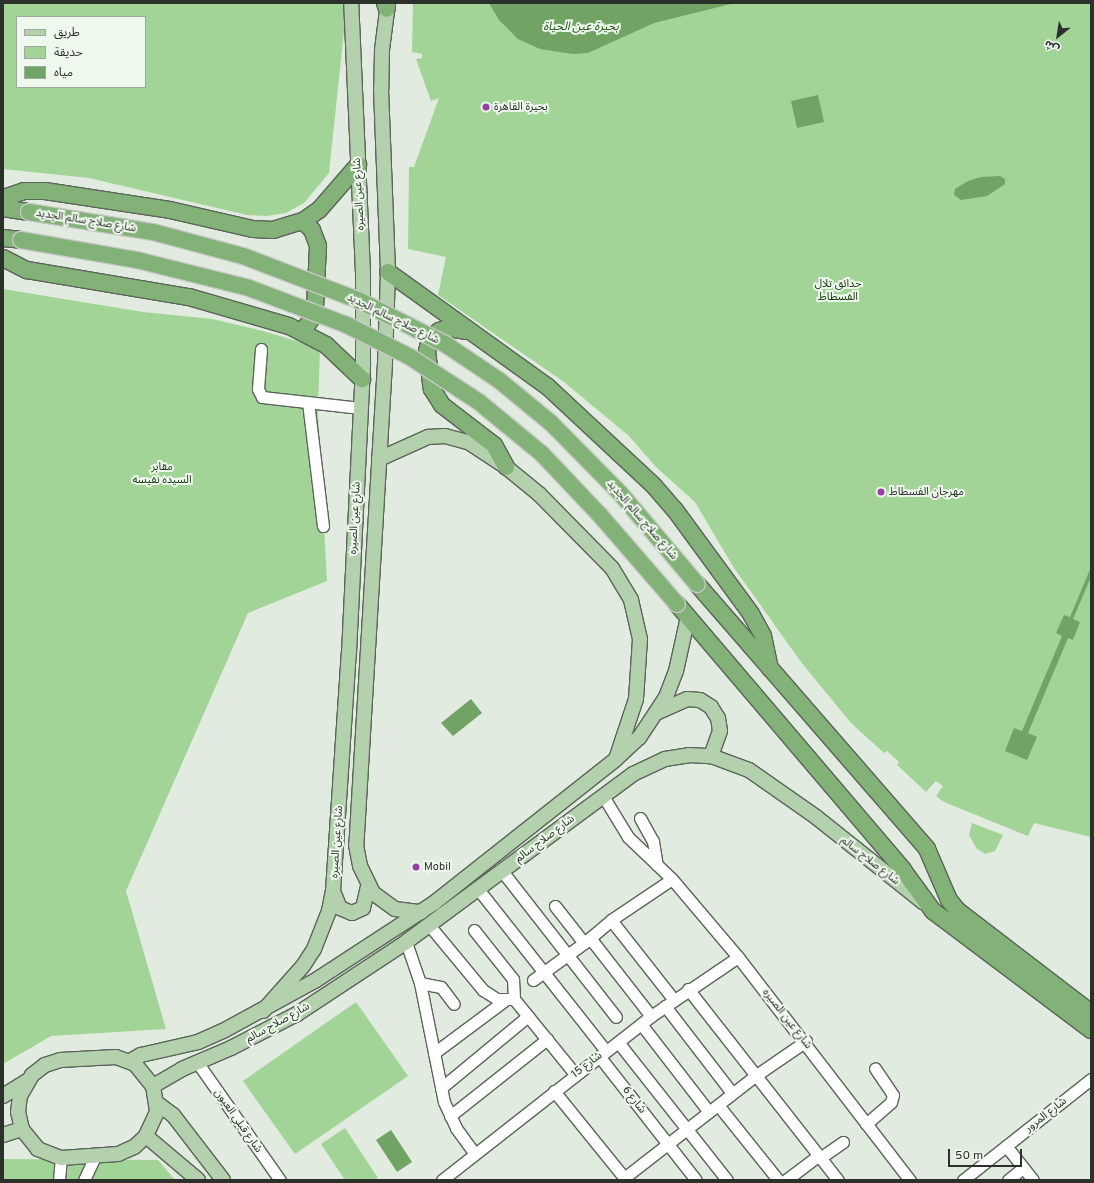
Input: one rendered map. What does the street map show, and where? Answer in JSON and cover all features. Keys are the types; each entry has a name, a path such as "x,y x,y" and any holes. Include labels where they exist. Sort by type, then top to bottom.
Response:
{"highway":[{"path":"3,198 24,191 45,191 170,210 258,230 279,229 303,221 323,207 358,165"},
{"name":"شارع صلاح سالم الجديد","path":"3,208 137,228 243,256 338,292 445,344 500,381 551,423 620,493 770,668"},
{"path":"303,221 312,230 318,246 315,307 311,319 303,332"},
{"name":"شارع صلاح سالم","path":"3,238 137,260 248,288 347,325 410,357 479,402 542,454 599,514 903,870 933,910 1091,1030"},
{"path":"3,258 27,270 161,291 216,303 303,332 336,354 362,379"},
{"path":"388,272 473,332 557,395 666,499 758,624 767,646 770,668 927,849 949,900 957,910 1091,1013"},
{"path":"473,332 448,328 439,331 430,339 427,351 432,389 442,405 494,445 506,467"}],"main road":[{"name":"شارع عين الصيره","path":"262,1011 303,966 314,949 329,911 333,891 349,653 362,379 363,273 351,3"},
{"name":"شارع عين الصيره","path":"387,5 381,89 388,272 379,459 356,844 360,866 368,887 387,906 403,911 421,912"},
{"path":"379,459 419,439 445,436 478,447 506,467 548,503 590,544 620,578 631,600 640,639 639,684 633,715 616,760"},
{"name":"شارع صلاح سالم","path":"130,1061 141,1055 198,1042 262,1011 316,980 421,912 616,760 639,738 658,712 676,671 688,617"},
{"path":"658,712 688,699 700,700 711,707 718,718 720,731 711,756"},
{"name":"شارع صلاح سالم","path":"153,1086 197,1062 245,1042 297,1014 406,942 633,774 654,763 688,755 711,756 738,764 766,781 933,910"},
{"path":"333,891 340,908 352,913 363,908 368,887"},
{"path":"3,1096 27,1081 45,1065 60,1060 116,1057 130,1061 146,1074 153,1086 157,1103 155,1120 146,1136 126,1152 62,1158 38,1149 22,1129 19,1104 27,1081"},
{"path":"157,1103 173,1115 223,1180"},
{"path":"3,1135 22,1129"},
{"path":"146,1136 198,1180"}],"street":[{"path":"261,349 258,389 260,395 265,398 360,408"},
{"path":"308,402 323,526"},
{"name":"شارع عين الصيره","path":"603,796 628,837 672,879 738,957 806,1041 866,1124 910,1180"},
{"path":"640,818 653,841 657,865"},
{"path":"502,871 616,1017"},
{"path":"533,980 569,955 611,920 672,879"},
{"name":"شارع 6","path":"478,888 544,972 668,1144 696,1180"},
{"path":"555,906 651,1016"},
{"path":"611,920 732,1093"},
{"path":"429,925 482,990 489,995 510,999 528,1016 575,1074"},
{"path":"434,1054 510,999 513,979 474,930"},
{"path":"406,942 420,983 441,1088 450,1116 475,1154"},
{"name":"شارع 15","path":"442,1180 575,1074 651,1016 688,989 738,957"},
{"path":"420,983 441,987 454,1004"},
{"path":"688,989 754,1076 838,1180"},
{"path":"441,1088 528,1016"},
{"path":"641,1024 709,1112"},
{"path":"450,1116 547,1039"},
{"path":"554,1091 625,1179 754,1076 806,1041"},
{"path":"618,1042 727,1180"},
{"name":"شارع قبلي العيون","path":"197,1062 280,1180"},
{"path":"866,1124 891,1102 893,1094 875,1068"},
{"name":"شارع المرور","path":"963,1180 1091,1079"},
{"path":"718,1104 778,1180"},
{"path":"786,1180 842,1142"},
{"path":"1006,1146 1032,1180"},
{"path":"84,1180 95,1156"},
{"path":"59,1180 62,1158"},
{"path":"1008,1180 1023,1168"}],"green space":[{"path":"3,3 347,3 329,173 304,203 286,213 267,216 247,215 89,178 3,169"},
{"name":"حدائق تلال الفسطاط","path":"413,3 1091,3 1091,837 1034,823 1028,836 944,802 936,796 943,786 936,781 926,792 897,765 899,762 887,751 884,753 851,723 801,662 734,568 695,502 656,467 629,436 564,382 438,295 446,257 408,249 409,167 414,167 439,98 431,101 416,59 422,58 422,54 412,52"},
{"name":"مقابر السيده نفيسه","path":"3,289 143,312 212,319 263,331 320,348 318,412 327,581 248,613 126,891 166,1029 51,1036 3,1064"},
{"path":"972,823 1003,835 995,851 985,854 977,849 969,835"},
{"path":"356,1002 408,1076 295,1154 243,1081"},
{"path":"345,1128 378,1178 374,1180 345,1180 321,1144"},
{"path":"3,1159 158,1160 175,1180 3,1180"}],"water":[{"name":"بحيرة عين الحياة","path":"489,3 735,3 654,23 588,53 573,54 540,49 518,39 499,20"},
{"path":"818,95 824,122 797,128 791,101"},
{"path":"1000,176 1005,179 1005,184 987,196 961,200 954,195 955,189 968,181 981,177"},
{"path":"1091,567 1091,577 1073,619 1080,622 1073,640 1068,638 1028,733 1037,737 1027,760 1005,751 1014,728 1022,731 1062,636 1056,633 1064,615 1070,617"},
{"path":"471,699 482,713 453,736 441,723"},
{"path":"391,1130 412,1162 397,1172 376,1140"}],"place":[{"name":"بحيرة القاهرة","path":"486,107"},
{"name":"مهرجان الفسطاط","path":"881,492"},
{"name":"Mobil","path":"416,867"}]}
